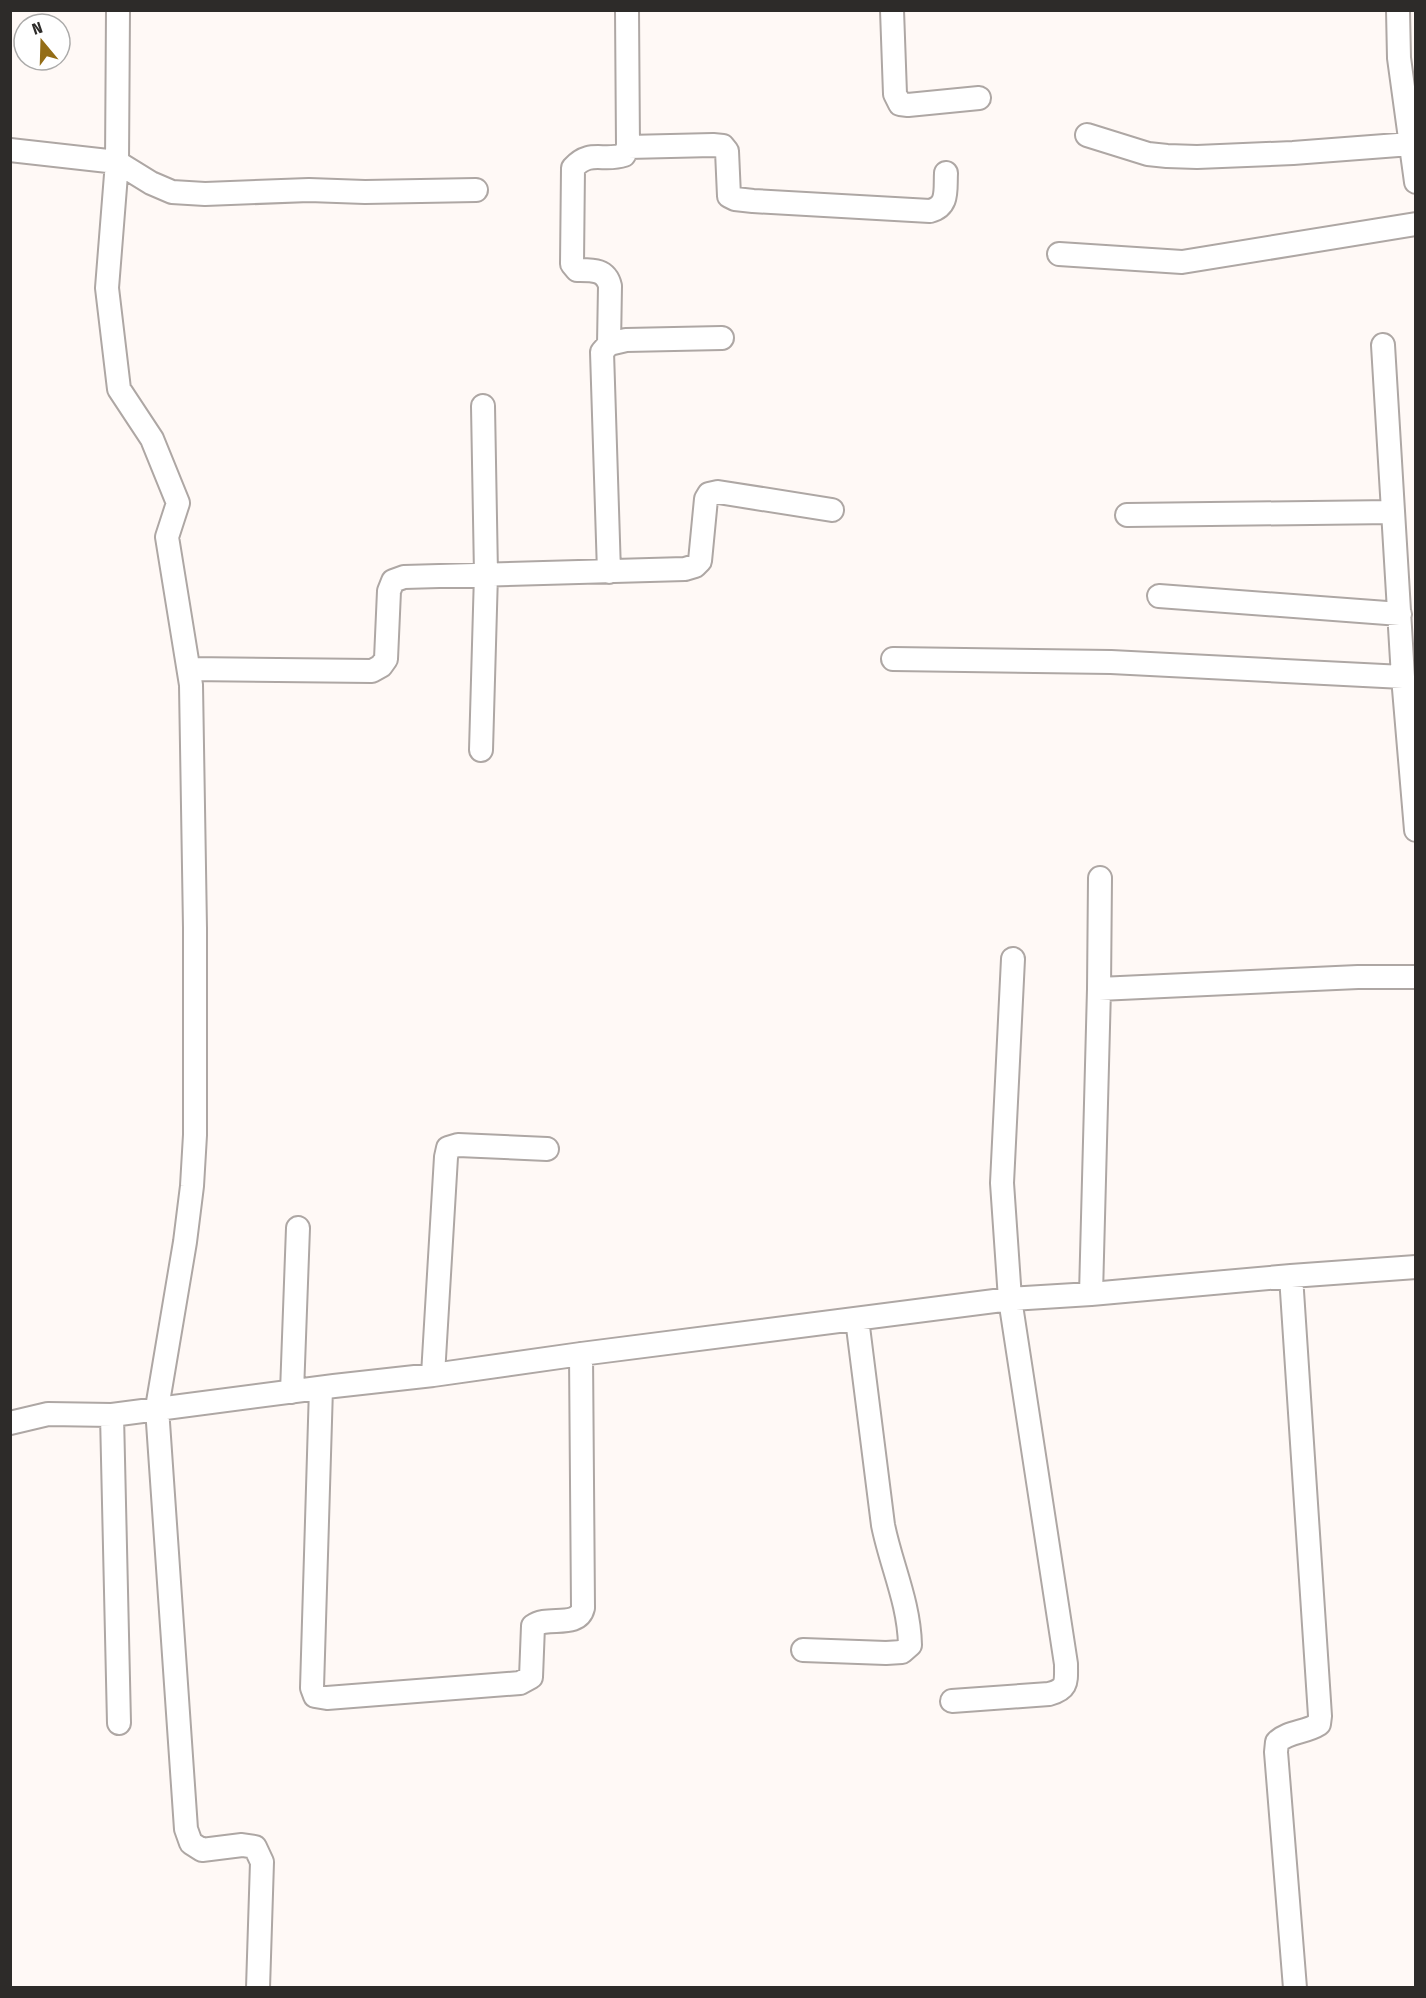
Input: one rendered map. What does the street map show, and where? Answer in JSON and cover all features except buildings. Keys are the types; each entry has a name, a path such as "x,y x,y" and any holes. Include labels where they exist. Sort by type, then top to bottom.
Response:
{"street":[{"path":"118,10 117,162 108,288 120,388 152,439 178,503 167,537 189,669 195,928 195,1135 185,1242 157,1408 186,1829 191,1843 202,1850 242,1845 255,1847 262,1862 258,1988"},
{"path":"609,344 608,278 600,271 577,270 572,264 573,168 581,159 591,156 613,159 624,155 628,147 627,10"},
{"path":"892,10 895,94 900,104 979,98"},
{"path":"1398,10 1399,58 1416,182"},
{"path":"1087,135 1148,153 1167,156 1293,153 1411,144"},
{"path":"628,147 723,146 727,151 729,196 753,201 930,211 939,209 945,202 946,173"},
{"path":"10,150 117,162 151,183 172,192 205,194 309,190 365,192 476,190"},
{"path":"1059,254 1182,262 1416,224"},
{"path":"609,572 602,352 609,344 626,340 722,338"},
{"path":"1383,345 1403,677 1416,830"},
{"path":"481,750 486,574 483,406"},
{"path":"189,669 372,671 381,666 386,658 389,591 393,581 404,578 486,574 686,569 695,566 700,561 706,499 709,494 718,492 832,510"},
{"path":"1128,515 1393,512"},
{"path":"1159,596 1400,614"},
{"path":"893,659 1111,662 1403,677"},
{"path":"1091,1294 1100,878"},
{"path":"952,1701 1049,1695 1060,1691 1066,1682 1066,1664 1010,1299 1002,1183 1013,959"},
{"path":"1099,989 1358,977 1416,977"},
{"path":"433,1376 448,1148 458,1145 547,1149"},
{"path":"292,1392 298,1228"},
{"path":"14,1416 112,1415 433,1376 581,1354 1010,1299 1416,1267"},
{"path":"1291,1276 1320,1716 1319,1724 1311,1729 1284,1736 1277,1742 1276,1752 1295,1988"},
{"path":"803,1650 886,1653 902,1652 910,1645 906,1604 886,1544 857,1319"},
{"path":"321,1388 312,1688 315,1696 327,1698 520,1683 531,1677 533,1626 544,1621 576,1618 582,1614 581,1354"},
{"path":"112,1415 119,1723"}]}
